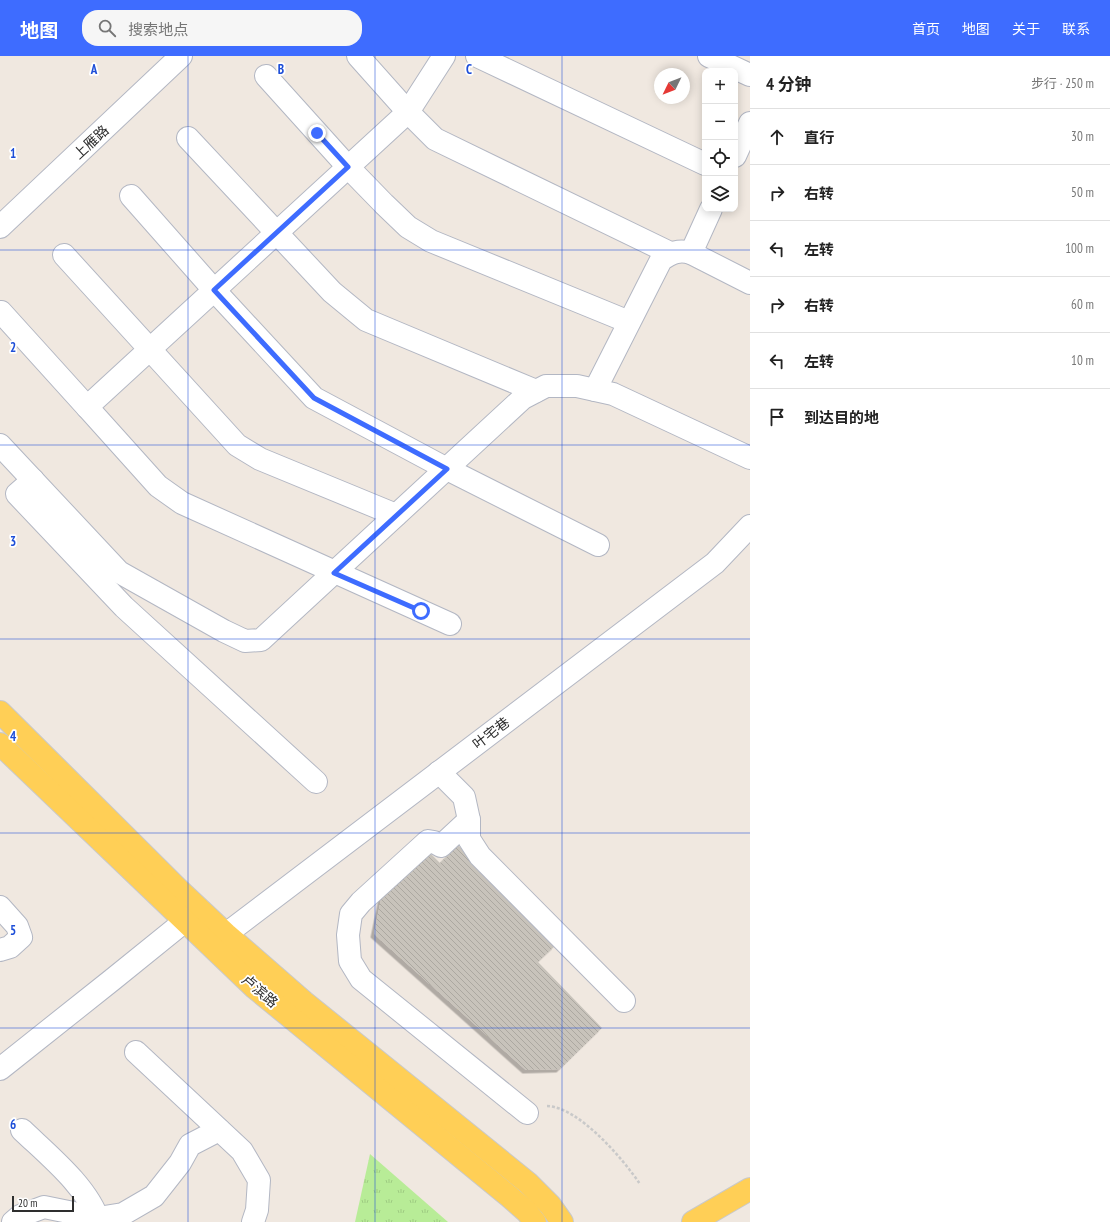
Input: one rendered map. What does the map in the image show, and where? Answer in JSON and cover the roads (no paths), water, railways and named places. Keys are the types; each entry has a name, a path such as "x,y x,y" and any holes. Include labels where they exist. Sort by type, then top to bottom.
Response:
{"main road":[{"path":"0,712 178,890 226,934 304,1002 528,1183 550,1205 562,1222"},
{"name":"卢滨路","path":"0,744 255,988 510,1197 527,1212 535,1222"},
{"path":"693,1222 750,1189"}],"street":[{"name":"上雁路","path":"0,227 181,56"},
{"path":"358,56 408,112 436,139 680,253 750,283"},
{"path":"87,407 408,112 444,56"},
{"path":"476,56 702,163"},
{"path":"709,56 750,75"},
{"path":"266,76 348,167 408,226 431,240 629,322"},
{"path":"738,149 750,123"},
{"path":"188,138 332,292 366,320 536,391"},
{"path":"131,196 214,290 314,398 447,469 598,545"},
{"path":"594,390 661,260 680,253 709,212"},
{"path":"64,255 237,445 260,458 396,516"},
{"path":"1,312 158,486 182,503 334,573 450,624"},
{"path":"112,579 246,640 262,640 523,398 546,386 577,386 613,394 750,458"},
{"path":"0,445 32,480 112,579 124,607 316,782"},
{"name":"叶宅巷","path":"226,934 715,563 750,526"},
{"path":"439,772 464,797 469,820 470,839 480,856 624,1001"},
{"path":"469,820 441,846 434,842 428,841 354,910 351,914 348,935 350,961 361,979 527,1113"},
{"path":"0,907 16,926 21,937 10,947 0,950"},
{"path":"0,1069 184,921"},
{"path":"136,1052 242,1151 259,1180 257,1210 253,1222"},
{"path":"22,1130 77,1184 98,1220"},
{"path":"13,1222 20,1216 44,1207 98,1220 123,1214 154,1196 180,1163 190,1145 220,1130"}]}
